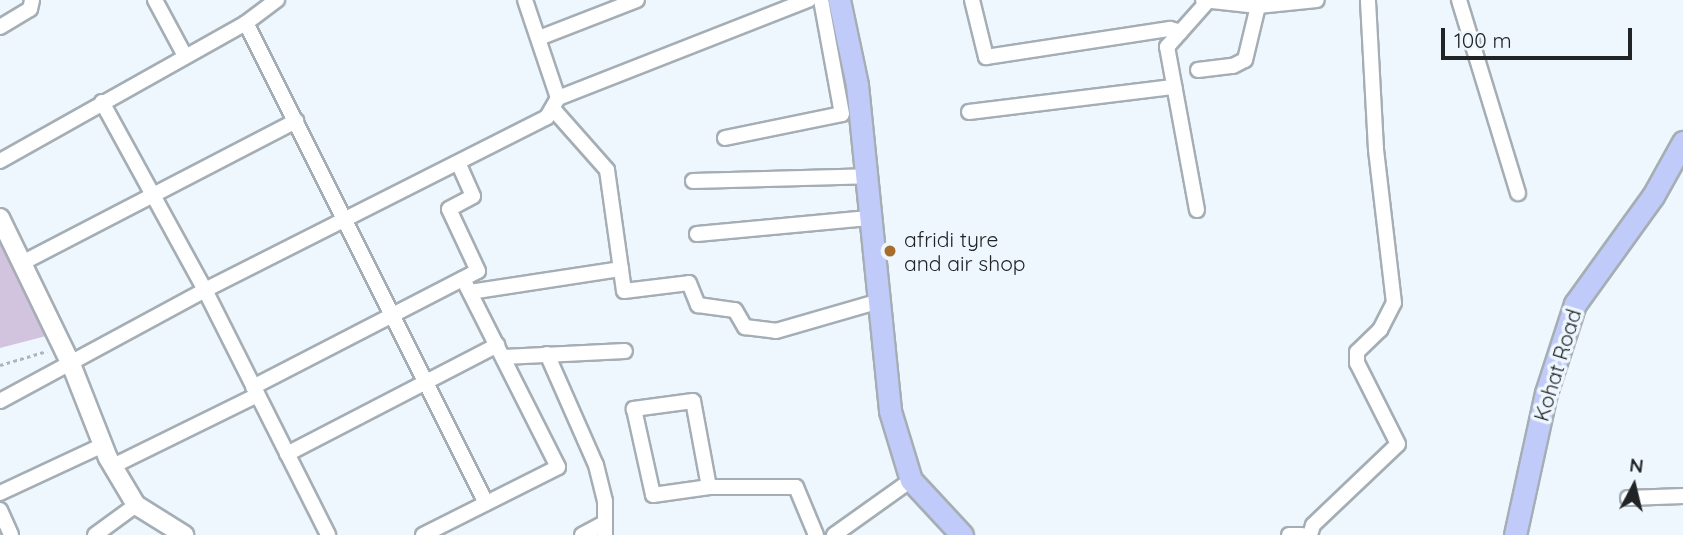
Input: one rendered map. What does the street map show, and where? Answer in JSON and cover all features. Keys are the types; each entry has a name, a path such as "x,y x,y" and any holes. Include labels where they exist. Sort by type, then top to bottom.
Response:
{"main road":[{"path":"839,0 857,85 890,411 911,480 962,535"},
{"name":"Kohat Road","path":"1514,535 1546,393 1575,304 1653,196 1683,142"}],"street":[{"path":"0,27 30,9 32,0"},
{"path":"155,0 185,56"},
{"path":"0,160 246,23 276,0"},
{"path":"524,0 539,38 556,104 607,170 624,291 689,283 698,305 735,310 745,327 776,331 880,301"},
{"path":"539,38 637,0"},
{"path":"0,401 205,290 538,123 556,104 808,0"},
{"path":"725,138 842,114 821,0"},
{"path":"972,0 986,57 1170,29 1181,32"},
{"path":"1203,0 1258,6 1317,0"},
{"path":"1310,535 1313,525 1398,449 1357,363 1357,352 1380,330 1394,303 1376,149 1368,0"},
{"path":"1459,0 1518,193"},
{"path":"1196,210 1167,47 1208,1"},
{"path":"1198,70 1233,66 1245,60 1258,6"},
{"path":"246,23 347,220 486,503"},
{"path":"969,112 1174,86"},
{"path":"102,102 205,290 328,535"},
{"path":"22,263 152,192 296,121"},
{"path":"458,163 473,196 449,209 478,271 466,286"},
{"path":"694,181 867,176"},
{"path":"0,218 63,346 113,467 136,505 161,530 184,535"},
{"path":"697,234 871,218"},
{"path":"113,467 394,315 466,286 621,269"},
{"path":"423,535 558,467 466,286"},
{"path":"287,454 426,381 501,351 547,354 625,351"},
{"path":"547,354 596,464 605,529 582,535"},
{"path":"709,487 693,401 634,409 653,495 709,487 796,487 816,535"},
{"path":"0,493 103,445"},
{"path":"834,535 911,480"},
{"path":"1628,498 1683,496"},
{"path":"94,535 136,505"},
{"path":"0,510 11,535"},
{"path":"1289,535 1301,535"}],"path":[{"path":"0,365 63,346"}],"shaded area":[{"path":"0,237 46,336 0,348"}],"place":[{"name":"afridi tyre and air shop","path":"890,251"}]}
